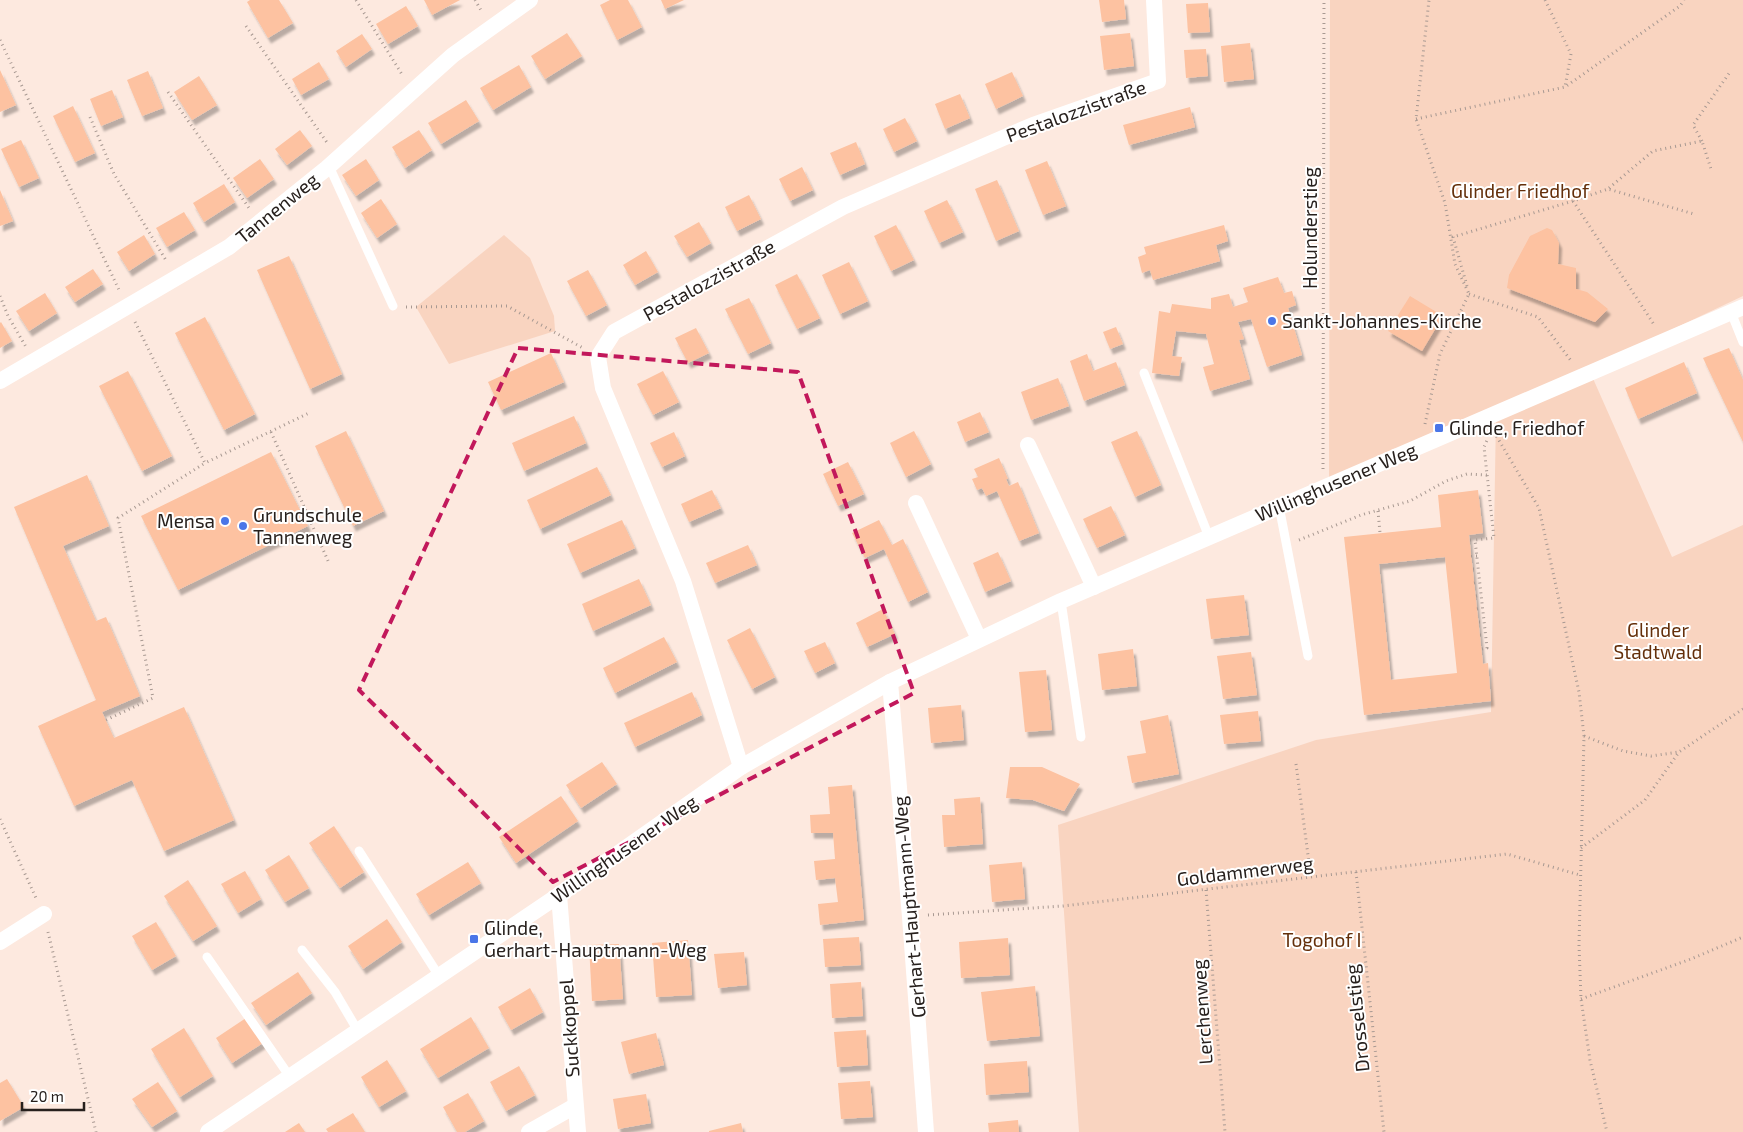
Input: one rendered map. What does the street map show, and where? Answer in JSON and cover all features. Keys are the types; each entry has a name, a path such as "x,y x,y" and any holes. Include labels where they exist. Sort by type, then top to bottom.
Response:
{"street":[{"name":"Tannenweg","path":"0,381 229,247 333,162 453,55 530,0"},
{"name":"Pestalozzistraße","path":"598,357 614,332 843,207 1033,125 1158,81 1154,0"},
{"name":"Willinghusener Weg","path":"208,1132 559,895 741,767 890,682 1061,601 1737,310"},
{"path":"598,357 603,388 683,581 741,767"},
{"path":"1028,445 1094,587"},
{"path":"916,502 980,639"},
{"name":"Gerhart-Hauptmann-Weg","path":"890,682 926,1132"},
{"name":"Suckkoppel","path":"559,895 578,1132"},
{"path":"0,942 44,914"},
{"path":"529,1132 575,1106"}],"lane":[{"path":"333,162 393,306"},
{"path":"1737,310 1743,342"},
{"path":"1144,373 1209,536"},
{"path":"1279,506 1308,656"},
{"path":"1061,601 1081,737"},
{"path":"360,851 440,976"},
{"path":"302,950 335,992 358,1030"},
{"path":"207,958 290,1077"}],"path":[{"path":"356,0 413,91"},
{"name":"Holunderstieg","path":"1324,0 1323,470 1325,487"},
{"path":"1429,0 1416,119 1445,203 1455,264 1469,294 1538,317 1573,363 1580,377"},
{"path":"1545,0 1571,54 1564,88"},
{"path":"1416,119 1564,88 1680,6 1684,0"},
{"path":"246,26 333,162"},
{"path":"0,40 127,307 205,463"},
{"path":"1711,169 1702,141 1693,125 1730,72"},
{"path":"168,92 259,222"},
{"path":"90,117 114,174 176,278"},
{"path":"1424,445 1425,423 1440,354 1469,294 1454,237 1573,201 1608,188 1653,151 1702,141"},
{"path":"1608,188 1694,214"},
{"path":"1573,201 1665,341"},
{"path":"0,296 8,316 34,361"},
{"path":"393,306 507,306 555,331 598,357"},
{"path":"106,720 153,698 118,518 205,463 309,413"},
{"path":"1484,418 1502,443 1539,508 1579,692 1584,736 1579,945 1581,999 1590,1060 1607,1132"},
{"path":"271,432 329,563"},
{"path":"1470,540 1494,538 1484,447"},
{"path":"1287,545 1361,516 1410,501 1446,481 1467,474 1487,475"},
{"path":"1378,511 1380,534"},
{"path":"1475,540 1487,648 1482,649"},
{"path":"1471,556 1477,556"},
{"path":"1473,569 1478,569"},
{"path":"1474,582 1480,582"},
{"path":"1476,596 1481,595"},
{"path":"1477,609 1482,608"},
{"path":"1478,622 1484,622"},
{"path":"1480,635 1485,635"},
{"path":"1581,848 1645,800 1679,752 1743,709"},
{"path":"1584,736 1623,751 1651,756 1679,752"},
{"path":"1296,764 1310,878"},
{"path":"0,819 44,914 96,1132"},
{"name":"Goldammerweg","path":"910,916 1063,906 1507,854 1580,875"},
{"name":"Drosselstieg","path":"1356,872 1384,1132"},
{"name":"Lerchenweg","path":"1206,890 1225,1132"},
{"path":"1581,999 1691,960 1743,937"}],"highlighted area":[{"path":"518,348 798,372 914,693 553,882 359,690"}],"green space":[{"name":"Glinder Friedhof","path":"1330,0 1743,0 1743,296 1578,374 1329,482"},
{"path":"504,235 530,258 554,316 555,331 449,364 416,307"},
{"path":"1591,374 1672,557 1743,525 1743,1132 1079,1132 1058,825 1316,740 1491,712 1496,415"}],"building":[{"path":"250,0 279,0 293,23 268,38 247,2"},
{"path":"424,0 460,0 432,15"},
{"path":"610,0 628,0 642,27 617,40 600,5"},
{"path":"661,0 684,0 665,9"},
{"path":"1099,0 1124,0 1126,19 1102,22"},
{"path":"1208,3 1210,32 1188,33 1186,4"},
{"path":"406,6 418,26 388,44 376,24"},
{"path":"567,33 582,56 545,79 531,56"},
{"path":"1130,33 1134,66 1104,70 1100,36"},
{"path":"362,34 372,49 346,67 336,51"},
{"path":"1250,43 1254,79 1224,82 1221,46"},
{"path":"1206,49 1208,76 1186,78 1184,50"},
{"path":"319,62 329,79 301,95 292,79"},
{"path":"519,65 531,87 493,110 480,88"},
{"path":"0,70 16,105 0,112"},
{"path":"148,71 163,108 142,116 127,80"},
{"path":"1012,72 1023,96 996,109 985,84"},
{"path":"199,76 217,105 192,120 174,92"},
{"path":"112,90 123,117 101,126 90,99"},
{"path":"960,94 970,118 945,129 935,104"},
{"path":"466,100 479,121 441,144 428,123"},
{"path":"73,106 95,153 75,162 53,116"},
{"path":"1190,107 1195,127 1129,145 1123,125"},
{"path":"905,118 917,141 894,152 883,129"},
{"path":"300,130 312,146 287,165 275,149"},
{"path":"419,130 432,150 405,168 392,147"},
{"path":"21,140 39,178 19,187 1,149"},
{"path":"856,142 865,164 840,175 830,153"},
{"path":"260,159 274,179 247,198 233,178"},
{"path":"366,159 379,180 356,196 342,175"},
{"path":"1047,161 1066,206 1043,215 1025,170"},
{"path":"802,167 813,190 790,201 779,179"},
{"path":"997,180 1019,231 996,241 975,189"},
{"path":"224,184 235,202 204,222 193,203"},
{"path":"0,190 13,221 0,226"},
{"path":"749,195 761,219 737,231 725,207"},
{"path":"381,199 397,224 377,238 361,213"},
{"path":"947,200 963,232 939,243 924,211"},
{"path":"184,212 195,230 167,247 156,228"},
{"path":"699,222 711,243 687,257 674,236"},
{"path":"896,225 914,260 891,271 874,236"},
{"path":"1224,225 1228,241 1216,245 1220,261 1153,280 1150,270 1142,273 1138,257 1146,254 1144,247"},
{"path":"1547,228 1552,230 1559,243 1558,264 1576,268 1576,289 1587,292 1608,309 1595,322 1507,288 1509,275 1530,236"},
{"path":"144,235 155,254 129,271 117,252"},
{"path":"646,251 658,272 635,285 623,265"},
{"path":"289,256 342,374 310,389 257,270"},
{"path":"849,262 868,301 840,314 822,275"},
{"path":"93,269 103,284 75,302 65,287"},
{"path":"588,270 607,305 586,316 567,281"},
{"path":"797,274 820,318 797,329 775,285"},
{"path":"1278,277 1284,293 1292,291 1296,305 1288,308 1302,355 1267,367 1251,319 1238,322 1244,339 1239,340 1250,379 1210,391 1203,367 1214,364 1206,334 1176,331 1172,356 1182,357 1179,376 1152,373 1159,311 1170,313 1172,304 1211,309 1211,298 1229,294 1233,307 1248,302 1243,288"},
{"path":"45,293 57,313 29,331 16,311"},
{"path":"1410,296 1443,316 1422,351 1388,331"},
{"path":"749,298 771,343 748,354 725,309"},
{"path":"205,317 255,414 224,430 175,333"},
{"path":"0,323 12,341 0,348"},
{"path":"1116,327 1123,344 1110,349 1103,332"},
{"path":"696,328 709,353 688,363 675,338"},
{"path":"1729,348 1743,380 1743,442 1703,358"},
{"path":"551,353 564,382 501,410 488,382"},
{"path":"1087,354 1093,371 1116,362 1125,385 1084,401 1070,361"},
{"path":"1684,362 1697,393 1638,419 1625,388"},
{"path":"128,371 172,456 142,471 99,386"},
{"path":"663,371 679,402 653,415 637,384"},
{"path":"1058,378 1069,406 1031,420 1021,392"},
{"path":"980,412 989,432 965,442 957,422"},
{"path":"574,416 586,443 524,471 512,443"},
{"path":"346,431 384,511 353,526 315,446"},
{"path":"914,431 931,464 906,477 890,443"},
{"path":"1137,431 1161,485 1135,497 1111,442"},
{"path":"674,432 685,456 662,467 650,443"},
{"name":"Mensa","path":"271,452 308,526 178,590 141,516"},
{"path":"999,458 1009,486 1018,482 1039,533 1019,541 997,491 986,496 982,488 977,490 972,479 978,477 974,469"},
{"path":"848,462 864,494 838,506 823,474"},
{"path":"597,467 611,495 540,529 527,500"},
{"path":"87,475 109,526 63,546 96,621 106,617 140,696 102,712 114,738 184,707 234,820 164,851 132,780 74,806 38,726 96,700 14,507"},
{"path":"712,490 721,508 689,522 681,504"},
{"path":"1478,490 1483,533 1469,535 1483,664 1488,663 1491,701 1364,715 1344,537 1441,527 1438,495","holes":["1445,557 1457,673 1391,680 1379,564"]},
{"path":"1111,506 1125,535 1097,548 1083,519"},
{"path":"622,520 635,548 580,573 567,544"},
{"path":"879,520 892,545 903,539 928,592 908,602 884,549 865,558 852,533"},
{"path":"748,545 757,565 715,583 706,563"},
{"path":"998,552 1011,581 985,592 973,563"},
{"path":"639,579 651,605 593,631 582,604"},
{"path":"1244,595 1249,635 1211,639 1206,599"},
{"path":"883,609 895,634 867,647 856,623"},
{"path":"750,628 775,677 752,689 727,640"},
{"path":"664,637 677,662 615,693 603,668"},
{"path":"825,642 835,663 815,673 804,651"},
{"path":"1133,649 1137,686 1102,690 1098,654"},
{"path":"1251,652 1257,695 1223,699 1217,656"},
{"path":"1046,670 1052,730 1025,732 1019,672"},
{"path":"692,692 702,715 635,747 624,723"},
{"path":"961,705 964,740 931,743 928,708"},
{"path":"1258,711 1261,741 1224,744 1220,715"},
{"path":"1168,715 1179,774 1132,783 1127,756 1146,753 1140,721"},
{"path":"602,762 617,784 581,808 566,785"},
{"path":"1010,767 1042,767 1080,784 1064,811 1033,800 1006,798"},
{"path":"852,785 864,920 820,925 818,904 838,902 835,878 816,880 814,861 835,859 833,833 811,833 810,815 830,814 828,787"},
{"path":"561,796 578,821 516,863 499,837"},
{"path":"980,797 983,844 944,847 942,815 955,815 954,799"},
{"path":"334,826 364,872 340,888 309,843"},
{"path":"289,855 309,888 285,902 265,870"},
{"path":"468,862 481,883 429,915 416,894"},
{"path":"1022,862 1025,899 992,902 989,865"},
{"path":"245,871 261,899 238,913 221,884"},
{"path":"188,880 217,926 193,941 164,896"},
{"path":"387,919 402,942 363,969 348,946"},
{"path":"156,922 176,956 152,970 132,936"},
{"path":"859,937 861,965 825,967 823,939"},
{"path":"1008,938 1010,975 961,978 959,942"},
{"path":"688,940 692,995 656,997 652,943"},
{"path":"619,944 623,999 592,1001 589,945"},
{"path":"744,952 747,985 718,988 714,954"},
{"path":"298,972 312,993 266,1025 251,1003"},
{"path":"861,982 863,1016 832,1018 830,984"},
{"path":"1035,986 1040,1036 987,1041 981,992"},
{"path":"530,988 543,1012 511,1030 498,1007"},
{"path":"471,1017 489,1048 438,1078 420,1049"},
{"path":"246,1018 263,1043 232,1063 216,1038"},
{"path":"184,1028 213,1076 180,1097 151,1049"},
{"path":"866,1030 868,1065 837,1067 834,1032"},
{"path":"656,1033 664,1065 629,1074 621,1042"},
{"path":"387,1060 406,1091 379,1107 361,1077"},
{"path":"1027,1061 1029,1092 986,1095 984,1064"},
{"path":"519,1066 535,1095 506,1111 490,1082"},
{"path":"7,1079 24,1107 0,1121 0,1083"},
{"path":"870,1081 873,1117 841,1119 838,1083"},
{"path":"158,1082 177,1111 152,1127 132,1099"},
{"path":"468,1093 484,1121 465,1132 457,1132 443,1107"},
{"path":"646,1094 651,1123 618,1129 613,1099"},
{"path":"353,1113 365,1132 328,1132 326,1129"},
{"path":"1018,1120 1019,1132 989,1132 988,1123"},
{"path":"299,1123 305,1132 285,1132"},
{"path":"741,1123 743,1132 709,1132 709,1131"}],"place":[{"name":"Sankt-Johannes-Kirche","path":"1272,321"},
{"name":"Glinde, Friedhof","path":"1439,428"},
{"name":"Mensa","path":"225,521"},
{"name":"Grundschule Tannenweg","path":"243,526"},
{"name":"Glinde, Gerhart-Hauptmann-Weg","path":"474,939"}],"park label":[{"name":"Glinder Stadtwald","path":"1658,641"},
{"name":"Togohof I","path":"1322,940"}]}
